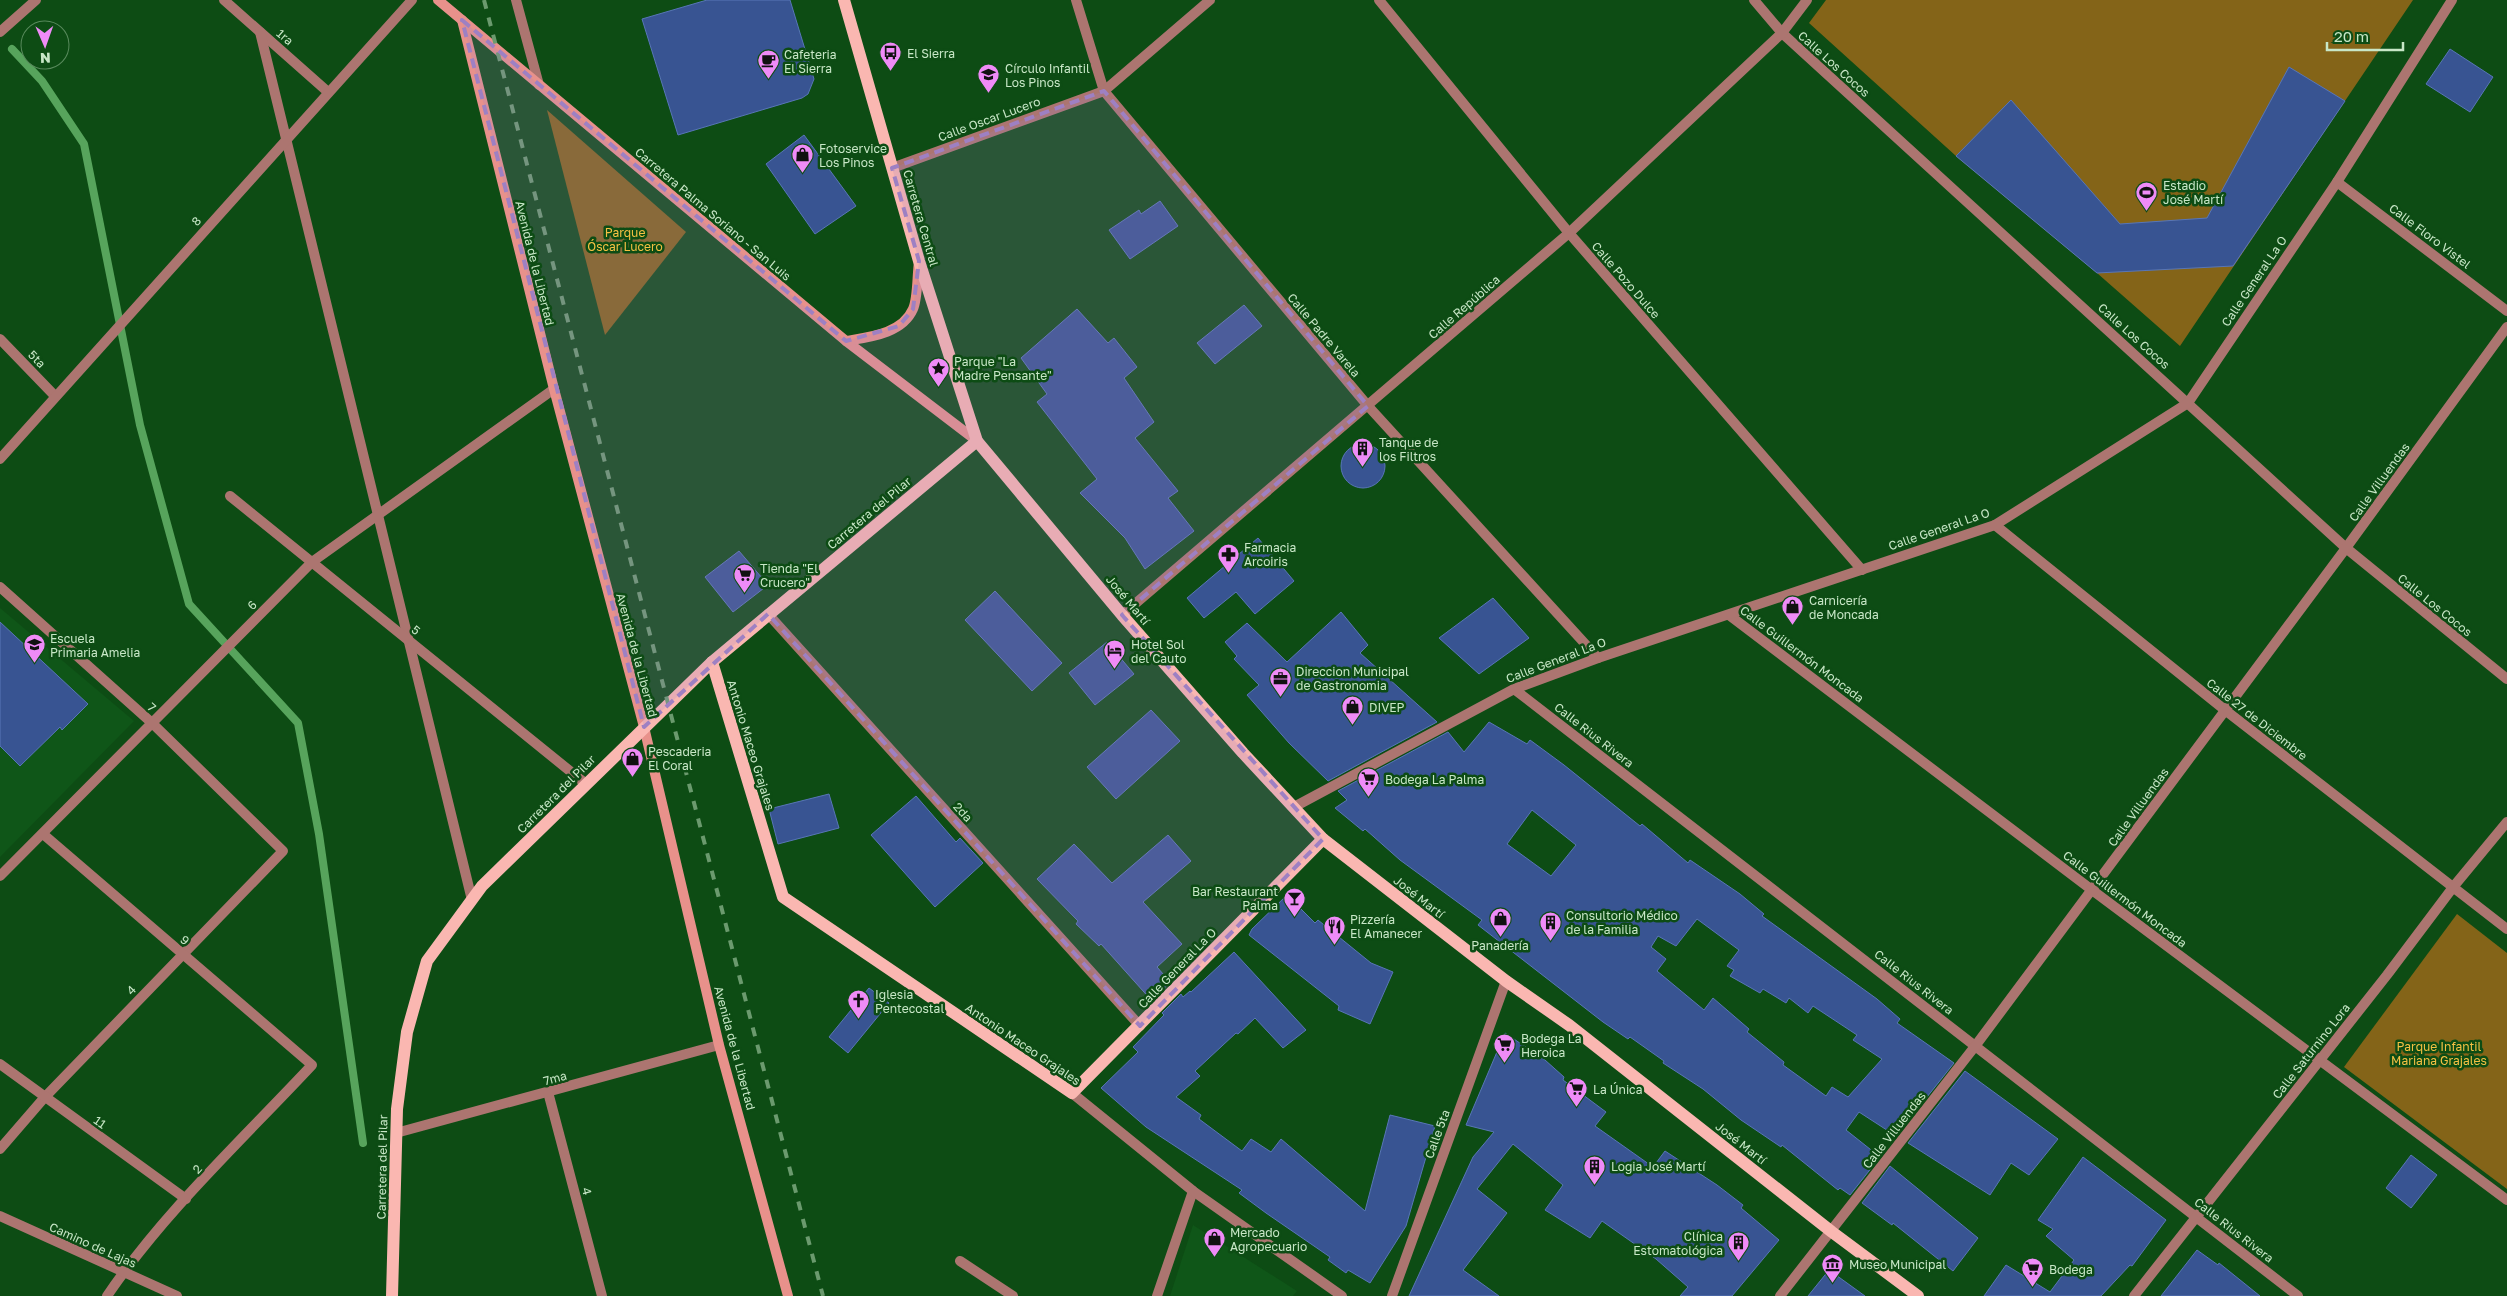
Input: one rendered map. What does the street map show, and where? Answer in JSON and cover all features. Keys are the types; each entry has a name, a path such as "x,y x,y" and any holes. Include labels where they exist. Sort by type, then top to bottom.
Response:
{"main road":[{"name":"Carretera Palma Soriano - San Luis","path":"438,0 846,341 977,442"},
{"name":"Carretera Central","path":"844,0 919,261 977,442"},
{"name":"Avenida de la Libertad","path":"462,20 554,389 644,727 719,1045 788,1296"},
{"path":"846,341 876,336 899,326 914,309 919,261"},
{"name":"Carretera del Pilar","path":"392,1296 397,1109 407,1032 427,961 482,886 712,662 977,442"},
{"name":"José Martí","path":"977,442 1122,615 1243,754 1323,839 1506,981 1568,1025 1832,1232 1918,1296"},
{"name":"Antonio Maceo Grajales","path":"712,662 783,897 1072,1093"},
{"name":"Calle General La O","path":"1072,1093 1323,839"}],"street":[{"path":"0,32 36,0"},
{"name":"1ra","path":"224,0 328,92"},
{"name":"8","path":"0,459 412,0"},
{"path":"516,0 539,85"},
{"name":"Calle Padre Varela","path":"1076,0 1104,90 1368,406 1598,658"},
{"name":"Calle Oscar Lucero","path":"892,168 1104,90 1210,0"},
{"name":"Calle Pozo Dulce","path":"1380,0 1569,233 1862,570"},
{"name":"Calle Los Cocos","path":"1754,0 1782,33 2346,548 2507,680"},
{"name":"Calle República","path":"1122,615 1569,233 1782,33 1807,0"},
{"name":"Calle General La O","path":"1294,807 1514,689 1598,658 1995,526 2188,402 2338,182 2452,0"},
{"path":"260,32 472,900"},
{"name":"Calle Floro Vistel","path":"2338,182 2507,311"},
{"name":"Calle Villuendas","path":"1780,1296 1976,1046 2346,548 2507,327"},
{"name":"5ta","path":"0,339 55,396"},
{"name":"6","path":"0,876 312,562 554,389"},
{"name":"5","path":"230,496 586,784"},
{"name":"Calle 27 de Diciembre","path":"1995,526 2225,710 2507,929"},
{"name":"7","path":"0,587 152,723 283,851"},
{"name":"2da","path":"768,614 1140,1026"},
{"name":"Calle Guillermón Moncada","path":"1729,615 2092,890 2507,1200"},
{"name":"Calle Rius Rivera","path":"1514,689 2298,1296"},
{"name":"Calle Saturnino Lora","path":"2134,1296 2454,886 2507,822"},
{"name":"9","path":"43,834 312,1065"},
{"name":"4","path":"0,1148 44,1098 283,851"},
{"name":"Calle 5ta","path":"1392,1296 1506,981"},
{"name":"7ma","path":"396,1133 719,1045"},
{"name":"11","path":"0,1064 44,1098 186,1199"},
{"name":"2","path":"107,1296 123,1272 186,1199 312,1065"},
{"name":"4","path":"548,1092 602,1296"},
{"name":"Antonio Maceo Grajales","path":"1072,1093 1193,1191 1342,1296"},
{"path":"1157,1296 1193,1191"},
{"name":"Camino de Lajas","path":"0,1216 177,1296"},
{"path":"960,1260 1013,1296"}],"highlighted area":[{"path":"462,20 846,341 899,326 913,309 919,261 892,168 1104,91 1368,406 1122,615 1323,839 1140,1026 768,614 644,727"}],"shaded area":[{"name":"Escuela Primaria Amelia","path":"0,608 134,721 0,857"},
{"name":"Mercado Agropecuario","path":"1193,1225 1297,1291 1293,1296 1170,1296"}],"green space":[{"name":"Estadio José Martí","path":"1826,0 2413,0 2180,346 2097,273 1956,156 1809,23"},
{"name":"Parque Óscar Lucero","path":"547,110 686,232 605,335"},
{"name":"Parque Infantil Mariana Grajales","path":"2457,914 2507,953 2507,1189 2344,1067"}],"building":[{"path":"707,0 790,0 814,79 808,94 802,98 678,135 642,19"},
{"path":"2450,49 2493,77 2470,112 2426,84"},
{"path":"2289,67 2345,101 2233,266 2097,273 1956,156 2011,100 2120,224 2207,218"},
{"path":"804,135 856,206 815,234 766,164"},
{"path":"1160,201 1178,226 1130,259 1109,230 1139,210 1141,214"},
{"path":"1244,305 1262,326 1215,364 1197,343"},
{"path":"1077,309 1108,343 1114,338 1137,367 1124,378 1154,422 1135,438 1178,491 1168,498 1194,531 1145,569 1125,538 1080,493 1097,479 1037,402 1047,394 1021,358"},
{"name":"Tanque de los Filtros","path":"1363,444 1375,448 1381,454 1385,466 1381,478 1375,484 1363,488 1351,484 1345,478 1341,466 1345,454 1351,448"},
{"path":"1258,538 1294,581 1255,614 1236,592 1204,618 1187,598"},
{"path":"739,551 768,585 733,612 705,577"},
{"path":"995,591 1062,663 1032,691 965,620"},
{"path":"1493,598 1529,638 1479,674 1439,638"},
{"path":"1341,612 1368,645 1360,653 1437,722 1328,781 1289,743 1247,695 1259,685 1234,659 1237,656 1225,642 1247,623 1287,662"},
{"path":"0,622 88,704 62,730 60,727 20,766 0,746"},
{"path":"1107,642 1134,674 1095,705 1069,673"},
{"path":"1151,710 1180,741 1116,799 1087,767"},
{"path":"1489,722 1527,744 1530,740 1640,826 1642,824 1688,863 1690,860 1740,894 1764,914 1762,916 1877,999 1900,1019 1897,1023 1954,1063 1896,1136 1859,1112 1846,1130 1880,1157 1850,1195 1840,1188 1838,1190 1782,1145 1781,1147 1741,1120 1703,1089 1663,1063 1664,1061 1630,1037 1628,1039 1603,1022 1478,925 1482,920 1400,860 1365,829 1363,831 1335,808 1347,800 1338,791 1448,732 1464,752","holes":["1532,810 1576,845 1551,876 1507,844","1697,919 1739,950 1727,966 1734,970 1730,976 1760,993 1763,989 1786,1003 1789,998 1808,1013 1813,1006 1857,1035 1853,1040 1882,1059 1848,1097 1832,1087 1826,1096 1783,1065 1784,1062 1747,1032 1749,1029 1713,998 1704,1010 1657,971 1666,959 1651,947 1658,936 1676,946"]},
{"path":"829,794 839,828 778,844 769,809"},
{"path":"916,796 956,842 960,838 983,863 935,907 871,835"},
{"path":"1168,835 1191,861 1143,902 1182,944 1157,967 1170,982 1152,1001 1101,944 1099,946 1076,924 1078,921 1037,879 1074,844 1112,883"},
{"path":"1287,895 1315,923 1318,920 1371,963 1393,972 1370,1024 1338,1010 1339,1006 1249,935 1252,929"},
{"path":"1234,952 1306,1030 1283,1048 1255,1018 1238,1034 1236,1033 1195,1071 1200,1076 1176,1097 1201,1115 1199,1119 1242,1151 1251,1139 1271,1152 1281,1139 1365,1211 1390,1115 1435,1126 1406,1226 1370,1283 1348,1270 1346,1273 1328,1260 1330,1257 1239,1193 1242,1190 1146,1127 1101,1088 1138,1052 1133,1047 1164,1015 1162,1013 1181,994 1183,997 1191,992"},
{"name":"Iglesia Pentecostal","path":"869,988 889,1003 848,1053 829,1037"},
{"path":"1505,1033 1545,1060 1564,1077 1563,1080 1606,1112 1595,1126 1653,1167 1665,1151 1717,1185 1743,1205 1741,1208 1779,1240 1732,1296 1680,1296 1688,1287 1656,1259 1602,1221 1590,1238 1545,1210 1563,1185 1513,1144 1477,1189 1507,1213 1463,1270 1499,1296 1409,1296 1473,1157 1494,1132 1466,1125"},
{"path":"1965,1071 2058,1139 2029,1175 2011,1163 1990,1195 1908,1143"},
{"path":"2411,1155 2437,1175 2411,1208 2386,1188"},
{"path":"2083,1157 2166,1220 2132,1266 2130,1265 2101,1296 1984,1296 2006,1265 2050,1292 2074,1260 2046,1236 2053,1229 2038,1220"},
{"path":"1890,1166 1978,1238 1953,1271 1893,1223 1892,1225 1862,1203"},
{"path":"2197,1250 2218,1265 2219,1263 2260,1296 2161,1296"},
{"name":"Museo Municipal","path":"1829,1270 1865,1296 1808,1296"}],"waterway":[{"path":"12,49 42,81 84,144 140,425 189,604 298,723 319,834 363,1143"}],"railway":[{"path":"484,0 823,1296"}],"place":[{"name":"El Sierra","path":"891,72"},
{"name":"Cafeteria El Sierra","path":"768,80"},
{"name":"Círculo Infantil Los Pinos","path":"989,94"},
{"name":"Fotoservice Los Pinos","path":"803,174"},
{"name":"Estadio José Martí","path":"2147,211"},
{"name":"Parque \"La Madre Pensante\"","path":"938,387"},
{"name":"Tanque de los Filtros","path":"1363,468"},
{"name":"Farmacia Arcoiris","path":"1228,573"},
{"name":"Tienda \"El Crucero\"","path":"744,594"},
{"name":"Carnicería de Moncada","path":"1793,626"},
{"name":"Escuela Primaria Amelia","path":"34,664"},
{"name":"Hotel Sol del Cauto","path":"1115,670"},
{"name":"Direccion Municipal de Gastronomia","path":"1280,697"},
{"name":"DIVEP","path":"1353,726"},
{"name":"Pescaderia El Coral","path":"632,777"},
{"name":"Bodega La Palma","path":"1369,798"},
{"name":"Bar Restaurant Palma","path":"1294,917"},
{"name":"Panadería","path":"1500,937"},
{"name":"Consultorio Médico de la Familia","path":"1550,941"},
{"name":"Pizzería El Amanecer","path":"1334,945"},
{"name":"Iglesia Pentecostal","path":"859,1020"},
{"name":"Bodega La Heroica","path":"1505,1064"},
{"name":"La Única","path":"1577,1108"},
{"name":"Logia José Martí","path":"1595,1185"},
{"name":"Mercado Agropecuario","path":"1214,1258"},
{"name":"Clínica Estomatológica","path":"1739,1262"},
{"name":"Museo Municipal","path":"1833,1283"},
{"name":"Bodega","path":"2033,1288"}]}
